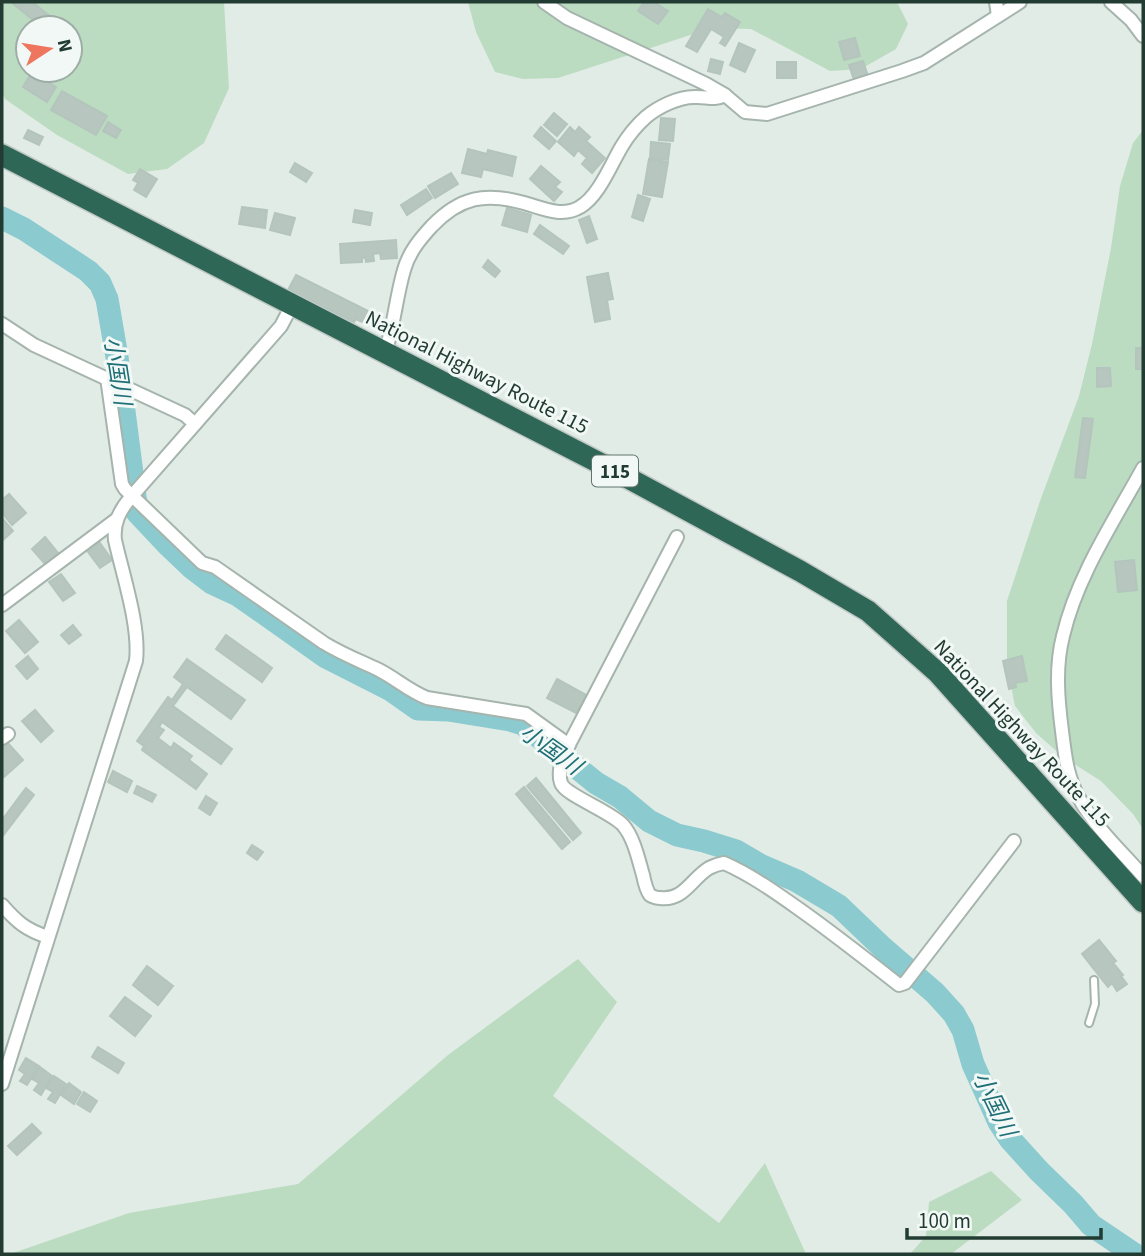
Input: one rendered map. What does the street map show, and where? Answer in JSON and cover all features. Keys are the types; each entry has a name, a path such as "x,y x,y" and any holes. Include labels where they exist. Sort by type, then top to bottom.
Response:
{"highway":[{"name":"National Highway Route 115","path":"2,155 617,472 867,611 938,673 1143,902"}],"street":[{"path":"544,2 567,18 688,74 725,95 745,112 767,114 924,62 1020,2"},
{"path":"996,2 998,16"},
{"path":"1111,2 1131,20 1143,36"},
{"path":"385,353 405,267 419,239 446,213 463,203 495,197 554,212 580,208 593,196 624,143 647,116 670,103 693,96 718,99 725,95"},
{"path":"2,1084 136,661 135,627 115,540 117,519 131,497 281,326 292,305"},
{"path":"2,324 34,345 185,415 195,424"},
{"path":"107,378 122,484 131,497 202,563 215,567 343,654 380,670 416,693 427,698 526,714 569,745"},
{"path":"1143,468 1076,594 1060,650 1058,697 1067,768 1073,787 1099,826 1143,876"},
{"path":"2,605 117,519"},
{"path":"677,537 563,756 560,768 563,787 612,815 623,825 632,841 650,895 657,898 679,896 708,869 724,863 779,895 832,932 899,985 905,983 1014,841"},
{"path":"2,905 25,928 48,937"}],"lane":[{"path":"1089,1023 1095,1003 1094,980"}],"green space":[{"path":"2,2 224,2 229,88 204,143 167,169 128,174 57,135 5,99 2,92"},
{"path":"468,2 897,2 908,24 896,49 861,69 830,71 751,29 712,28 558,78 523,79 495,72 476,32"},
{"path":"1143,130 1143,829 1133,814 1101,781 1063,757 1036,733 1015,706 1007,666 1007,601 1079,396 1111,248 1120,186 1133,143"},
{"path":"578,959 617,1002 553,1096 719,1223 765,1163 806,1254 10,1254 129,1213 298,1184 448,1055"},
{"path":"991,1171 1022,1200 951,1254 910,1254 926,1236 929,1202"}],"building":[{"path":"11,2 32,2 47,14 26,14"},
{"path":"644,2 654,2 668,11 658,24 638,11"},
{"path":"708,9 722,17 725,13 740,22 725,46 720,43 724,37 711,29 697,52 686,46"},
{"path":"855,38 860,56 844,60 839,42"},
{"path":"739,43 755,50 745,72 730,65"},
{"path":"711,59 723,62 720,74 708,71"},
{"path":"863,61 868,76 854,80 849,65"},
{"path":"777,62 796,62 796,78 777,78"},
{"path":"25,84 51,84 56,87 47,102 23,87"},
{"path":"62,91 107,116 96,135 51,110"},
{"path":"554,113 567,124 557,136 544,125"},
{"path":"661,118 675,119 673,141 659,140"},
{"path":"108,122 121,130 116,138 103,131"},
{"path":"541,127 556,141 549,149 534,136"},
{"path":"570,127 575,132 579,127 590,137 586,141 605,158 592,173 582,164 587,158 578,150 574,156 558,142"},
{"path":"28,130 43,137 39,145 24,138"},
{"path":"651,142 670,144 668,160 650,158"},
{"path":"468,149 487,154 488,150 516,157 512,176 483,169 481,177 462,173"},
{"path":"649,159 668,162 662,197 643,194"},
{"path":"295,163 312,173 306,182 290,172"},
{"path":"541,166 560,182 555,187 562,192 554,201 530,179"},
{"path":"140,169 157,179 146,197 134,190 138,183 133,180"},
{"path":"451,173 458,184 435,198 428,186"},
{"path":"426,189 432,198 407,215 401,205"},
{"path":"638,195 650,199 643,221 632,217"},
{"path":"242,207 267,210 265,228 239,224"},
{"path":"507,208 531,215 527,232 502,225"},
{"path":"355,210 372,213 370,225 353,222"},
{"path":"275,213 295,218 290,235 270,230"},
{"path":"589,216 597,239 587,243 579,220"},
{"path":"540,225 569,246 563,254 534,234"},
{"path":"396,240 397,258 381,259 380,253 373,254 374,261 366,262 365,257 362,262 341,263 340,244"},
{"path":"488,260 500,271 495,277 483,267"},
{"path":"608,273 613,299 607,300 610,319 595,322 587,277"},
{"path":"296,275 384,319 380,327 375,324 373,327 356,319 354,322 288,290"},
{"path":"1136,348 1143,348 1143,369 1136,369"},
{"path":"1097,368 1110,368 1111,386 1097,387"},
{"path":"1083,418 1093,419 1085,478 1075,477"},
{"path":"9,494 26,513 12,525 2,513 2,500"},
{"path":"2,518 13,531 2,541"},
{"path":"45,537 59,554 46,565 32,549"},
{"path":"100,543 112,560 100,568 88,552"},
{"path":"1134,560 1137,590 1118,592 1115,562"},
{"path":"61,574 75,593 63,601 49,582"},
{"path":"19,620 38,642 25,653 6,631"},
{"path":"73,625 81,635 69,644 61,635"},
{"path":"226,635 272,668 262,682 216,649"},
{"path":"28,656 38,669 27,679 16,666"},
{"path":"1022,656 1027,681 1015,683 1016,687 1009,689 1003,661"},
{"path":"187,659 245,700 231,719 187,687 173,706 232,749 221,764 162,722 159,727 164,730 158,738 171,748 174,743 192,756 189,760 207,774 196,789 142,750 144,746 137,741 168,697 172,700 183,684 174,677"},
{"path":"557,679 586,695 576,713 547,698"},
{"path":"35,710 53,731 41,742 22,721"},
{"path":"6,741 23,760 4,777 2,744"},
{"path":"113,771 132,781 127,792 108,782"},
{"path":"536,778 581,833 573,840 527,786"},
{"path":"137,786 156,795 152,802 134,793"},
{"path":"524,787 570,842 562,849 516,794"},
{"path":"26,788 34,795 2,837 2,820"},
{"path":"206,796 217,803 210,815 199,808"},
{"path":"252,845 263,852 257,860 247,853"},
{"path":"1099,940 1116,961 1113,963 1127,984 1117,991 1112,983 1108,987 1082,954"},
{"path":"147,966 173,986 158,1005 133,985"},
{"path":"125,997 151,1016 135,1036 110,1016"},
{"path":"98,1047 124,1063 118,1073 92,1057"},
{"path":"26,1058 39,1066 27,1085 20,1081 25,1074 19,1070"},
{"path":"40,1067 52,1076 41,1095 34,1090 39,1083 32,1079"},
{"path":"54,1076 66,1084 55,1103 48,1099 53,1092 46,1088"},
{"path":"69,1083 81,1092 74,1104 61,1095"},
{"path":"84,1092 97,1101 90,1112 77,1104"},
{"path":"32,1124 41,1133 17,1155 8,1146"}],"waterway":[{"name":"小国川","path":"2,218 24,229 88,271 100,283 107,299 117,357 137,512 191,567 212,583 238,595 326,657 391,690 418,709 448,710 523,724 596,783 620,797 649,821 677,835 736,851 797,881 839,906 935,993 954,1014 963,1030 973,1064 999,1122 1010,1139 1091,1225 1134,1254"}]}
